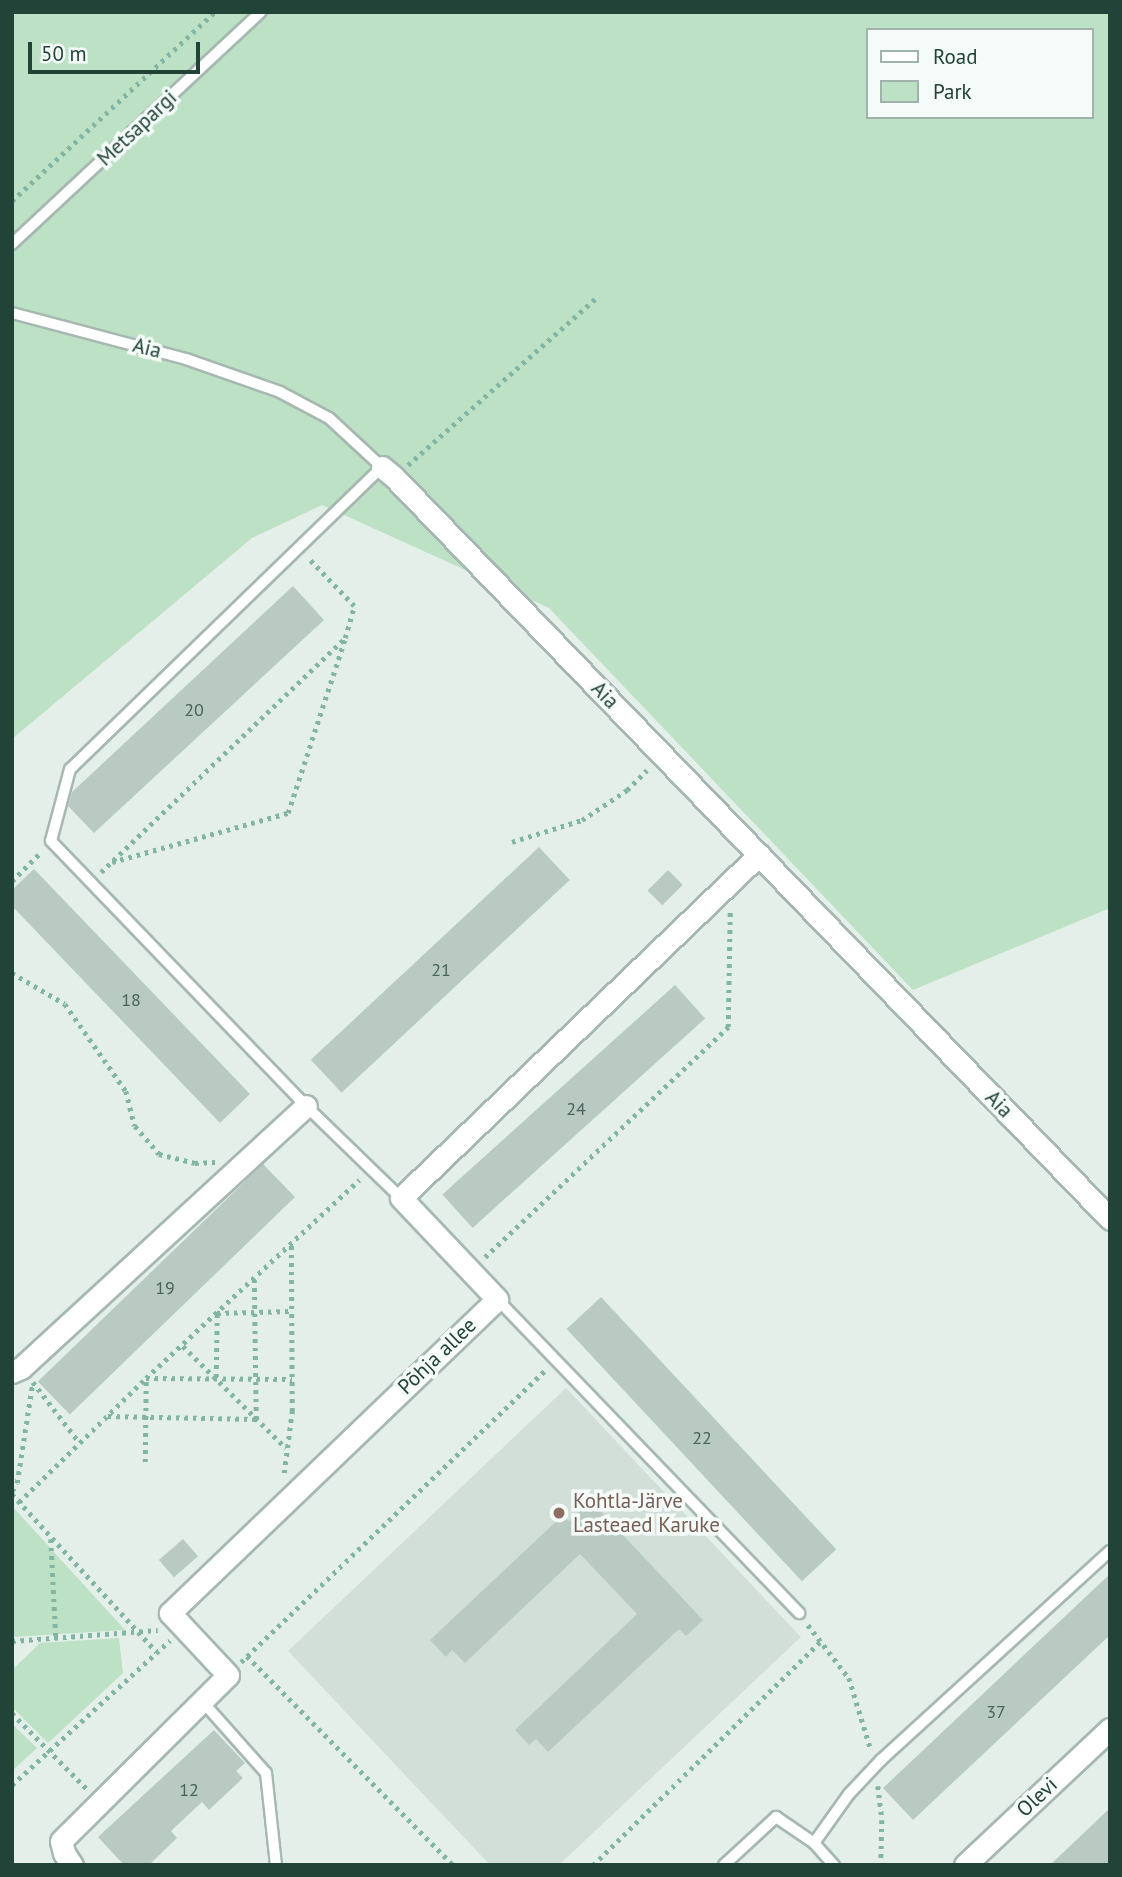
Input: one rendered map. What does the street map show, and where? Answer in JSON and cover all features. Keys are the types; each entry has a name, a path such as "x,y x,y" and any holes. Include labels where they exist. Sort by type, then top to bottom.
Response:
{"street":[{"name":"Aia","path":"388,472 1110,1219"},
{"path":"497,1299 401,1198 759,855"},
{"path":"22,1374 306,1106"},
{"name":"Põhja allee","path":"183,1628 170,1613 497,1299"},
{"path":"72,1865 64,1853 61,1841 228,1675 183,1628"},
{"name":"Olevi","path":"965,1865 1110,1729"}],"lane":[{"name":"Metsapargi","path":"12,244 261,12"},
{"name":"Aia","path":"12,313 186,359 280,392 336,423 388,472"},
{"path":"388,472 300,550 70,769 51,841 306,1106 401,1198"},
{"path":"497,1299 799,1614"},
{"path":"814,1843 849,1794 876,1766 1110,1552"},
{"path":"202,1701 266,1773 276,1865"},
{"path":"724,1865 776,1817 814,1843 834,1865"}],"path":[{"path":"12,201 215,12"},
{"path":"388,472 596,298"},
{"path":"111,862 288,813 354,606 300,550"},
{"path":"91,882 345,638"},
{"path":"512,842 582,820 627,790 663,755"},
{"path":"12,881 51,841"},
{"path":"471,1269 729,1027 731,881"},
{"path":"12,973 65,1004 126,1091 135,1126 159,1153 195,1163 247,1160"},
{"path":"19,1502 146,1378 371,1169"},
{"path":"282,1505 292,1411 291,1244"},
{"path":"254,1279 256,1419"},
{"path":"218,1313 292,1311"},
{"path":"216,1378 218,1313"},
{"path":"183,1346 286,1448"},
{"path":"228,1675 556,1360"},
{"path":"22,1374 79,1442"},
{"path":"22,1374 18,1483 12,1492 51,1539 157,1652"},
{"path":"146,1378 292,1379"},
{"path":"145,1462 146,1378"},
{"path":"108,1416 256,1419"},
{"path":"51,1539 56,1638"},
{"path":"799,1614 849,1678 876,1766 882,1820 881,1865"},
{"path":"12,1641 183,1628"},
{"path":"12,1785 183,1628"},
{"path":"593,1865 820,1642"},
{"path":"247,1656 453,1865"},
{"path":"12,1713 100,1802"}],"shaded area":[{"name":"Kohtla-Järve Lasteaed Karuke","path":"566,1388 801,1637 559,1865 490,1865 288,1651"}],"green space":[{"path":"12,12 1110,12 1110,908 913,990 549,608 322,505 252,538 12,739"},
{"path":"12,1506 125,1630 12,1637"},
{"path":"119,1638 123,1673 48,1743 12,1707 12,1670 40,1643"},
{"path":"12,1724 37,1748 12,1771"}],"building":[{"path":"293,586 324,620 94,833 68,806 72,792"},
{"path":"539,847 570,880 342,1093 311,1060"},
{"path":"34,869 250,1094 220,1123 12,906 12,890"},
{"path":"668,870 683,885 662,905 647,891"},
{"path":"675,985 705,1018 473,1228 442,1194"},
{"path":"263,1164 295,1197 70,1415 38,1381"},
{"path":"601,1297 836,1549 802,1581 567,1329"},
{"path":"591,1501 703,1620 686,1636 679,1629 548,1752 536,1739 529,1745 515,1730 637,1614 580,1554 465,1663 452,1650 446,1657 430,1640 563,1515 569,1521"},
{"path":"183,1539 198,1556 174,1577 159,1560"},
{"path":"1110,1574 1110,1635 913,1820 883,1788"},
{"path":"214,1730 245,1763 236,1771 243,1778 209,1810 202,1802 171,1831 177,1838 149,1865 124,1865 98,1837"},
{"path":"1110,1808 1110,1865 1050,1865"}],"place":[{"name":"Kohtla-Järve Lasteaed Karuke","path":"559,1513"}]}
